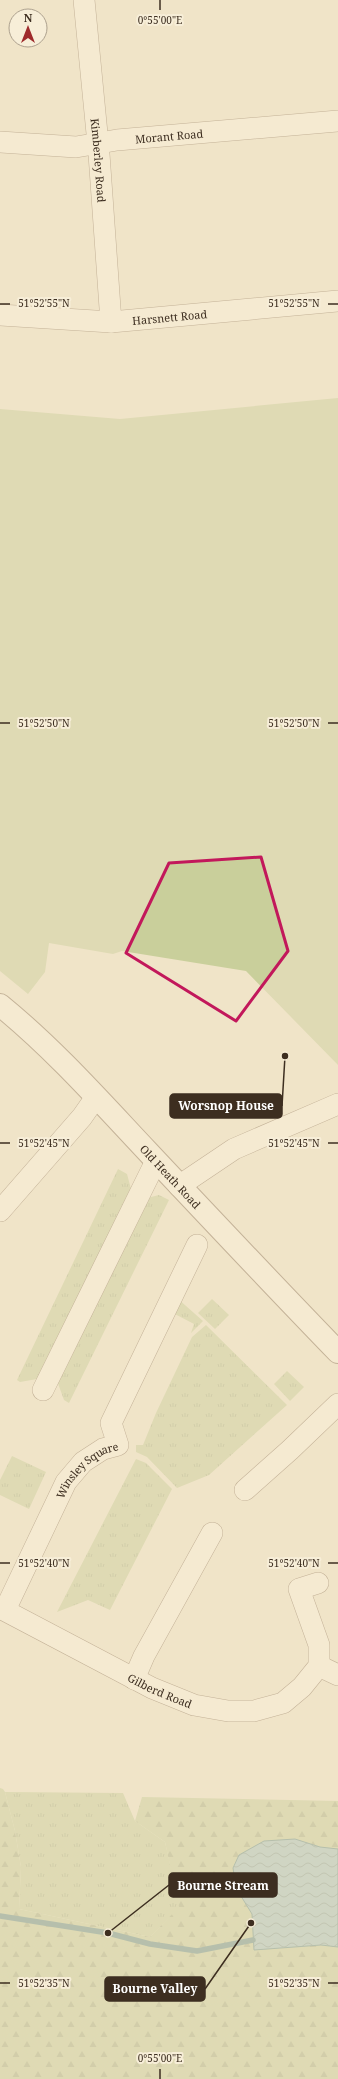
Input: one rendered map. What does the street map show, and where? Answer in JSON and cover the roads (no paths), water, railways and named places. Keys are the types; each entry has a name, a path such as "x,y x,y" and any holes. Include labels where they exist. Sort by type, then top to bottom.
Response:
{"street":[{"name":"Kimberley Road","path":"84,0 98,143 111,322"},
{"name":"Morant Road","path":"0,142 76,147 98,143 338,121"},
{"name":"Harsnett Road","path":"0,315 111,322 338,301"},
{"name":"Old Heath Road","path":"0,1005 23,1024 96,1097 259,1272 338,1352"},
{"path":"0,1211 82,1117 96,1097"},
{"path":"179,1186 234,1149 338,1104"},
{"path":"43,1390 156,1161"},
{"name":"Winsley Square","path":"2,1609 66,1482 83,1462 103,1450 118,1445 111,1423 197,1245"},
{"path":"245,1490 338,1404"},
{"path":"134,1679 144,1656 212,1533"},
{"name":"Gilberd Road","path":"2,1609 152,1688 194,1705 228,1711 254,1711 283,1703 302,1687 329,1670 299,1589 318,1583"}],"water":[{"path":"295,1839 320,1847 338,1849 338,1947 321,1945 254,1950 252,1914 236,1888 233,1868 239,1855 264,1841"}],"waterway":[{"path":"0,1916 108,1933 150,1944 197,1951 253,1940"}],"place":[{"name":"Worsnop House","path":"285,1056"},
{"name":"Bourne Valley","path":"251,1923"},
{"name":"Bourne Stream","path":"108,1933"}]}
